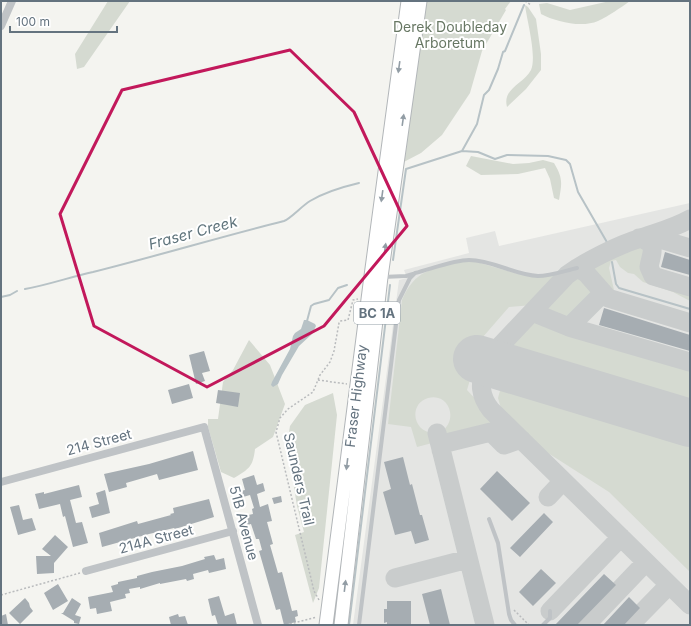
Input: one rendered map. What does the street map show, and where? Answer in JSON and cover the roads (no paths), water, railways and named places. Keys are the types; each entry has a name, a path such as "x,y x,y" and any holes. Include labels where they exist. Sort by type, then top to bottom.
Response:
{"main road":[{"name":"Fraser Highway","path":"322,621 408,1"},
{"name":"Fraser Highway","path":"341,625 382,277 420,1"}],"street":[{"path":"1,26 12,1"},
{"name":"214 Street","path":"1,482 204,427"},
{"name":"51B Avenue","path":"204,427 258,625"},
{"name":"214A Street","path":"86,571 233,532"}],"lane":[{"path":"382,277 406,276 462,260 488,263 537,276 545,276 577,268"},
{"path":"359,625 399,300 410,278 415,273"},
{"path":"489,519 498,543 509,614 515,625"},
{"path":"544,625 550,618 550,612"}],"waterway":[{"name":"Fraser Creek","path":"393,260 406,169 462,151 477,124 484,95 489,90 503,52 505,51 524,5"},
{"path":"462,151 478,152 495,159 507,155 548,156 566,160 570,164 578,192 608,244"},
{"name":"Fraser Creek","path":"25,289 284,221 316,198 334,190 359,183"},
{"path":"612,262 616,284 619,288 690,309"},
{"path":"307,321 311,306 329,300 338,288 347,285"},
{"path":"349,625 390,285"},
{"name":"Fraser Creek","path":"1,297 10,295 17,291"}],"park label":[{"name":"Derek Doubleday Arboretum","path":"450,36"}]}
